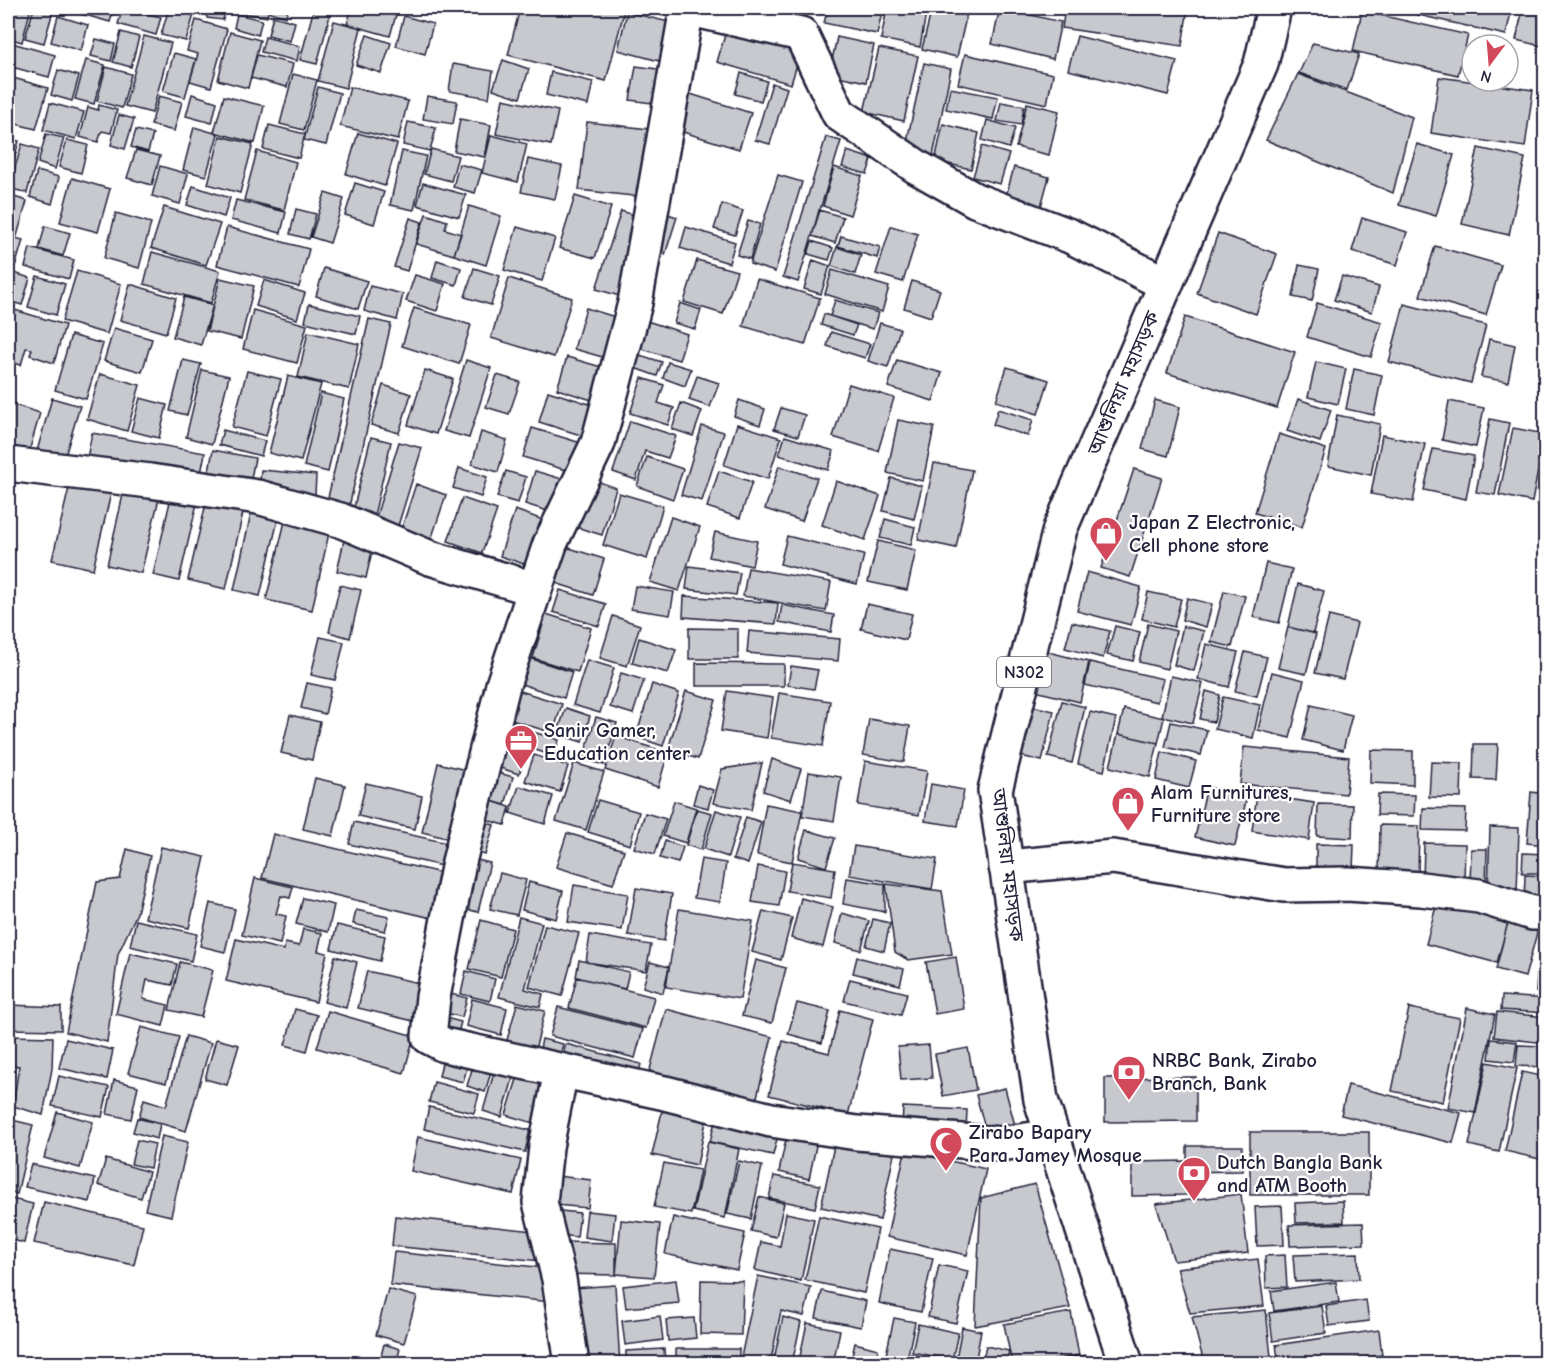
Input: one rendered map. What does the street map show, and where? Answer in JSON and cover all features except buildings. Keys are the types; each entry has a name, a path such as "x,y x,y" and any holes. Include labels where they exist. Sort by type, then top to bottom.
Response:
{"main road":[{"path":"1053,1136 1001,1143 857,1133 771,1120 665,1093 444,1045 429,1037 433,997 459,862 503,685 550,544 598,443 635,303 686,8 801,34 839,114 917,167 975,200 1070,236 1166,284"},
{"name":"আশুলিয়া মহাসড়ক","path":"1126,1364 1041,1100 995,790 1060,529 1261,64 1274,8"},
{"path":"8,464 258,497 340,520 430,558 536,589"},
{"path":"1006,867 1113,857 1284,885 1348,884 1479,896 1532,913 1545,913"},
{"path":"561,1071 546,1147 540,1202 559,1279 572,1364"}],"place":[{"name":"Japan Z Electronic, Cell phone store","path":"1106,562"},
{"name":"Sanir Gamer, Education center","path":"521,770"},
{"name":"Alam Furnitures, Furniture store","path":"1128,832"},
{"name":"NRBC Bank, Zirabo Branch, Bank","path":"1129,1101"},
{"name":"Zirabo Bapary Para Jamey Mosque","path":"946,1172"},
{"name":"Dutch Bangla Bank and ATM Booth","path":"1194,1202"}]}
